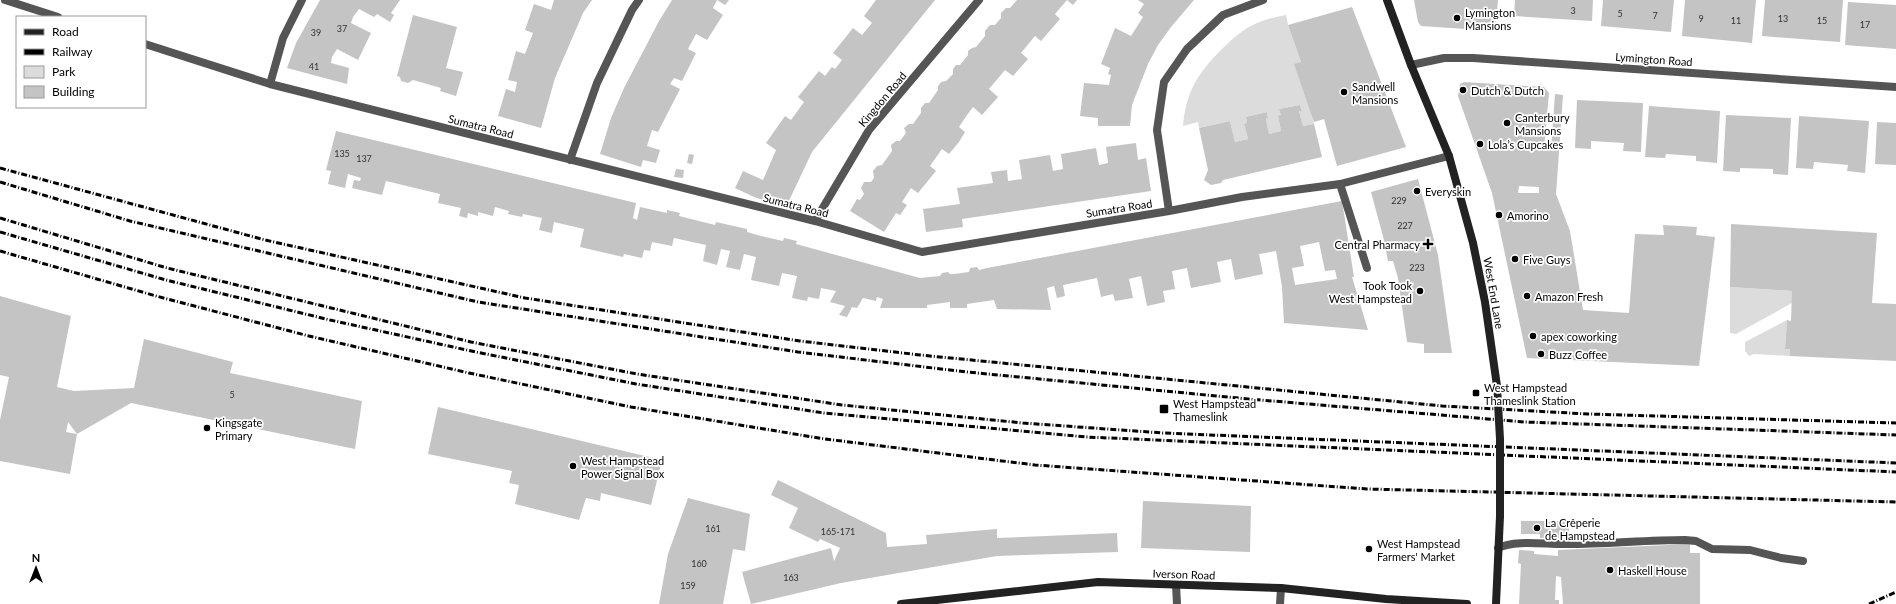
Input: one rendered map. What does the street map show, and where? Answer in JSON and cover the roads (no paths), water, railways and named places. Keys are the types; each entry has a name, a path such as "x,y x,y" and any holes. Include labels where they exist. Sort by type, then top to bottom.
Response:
{"main road":[{"name":"West End Lane","path":"1386,0 1449,156 1475,251 1485,302 1497,386 1500,439 1500,516 1496,604"},
{"name":"Iverson Road","path":"901,604 1098,582 1281,588 1386,599 1467,604"}],"street":[{"path":"5,0 55,16"},
{"path":"270,84 283,38 302,0"},
{"path":"570,160 597,84 632,10 639,0"},
{"name":"Kingdon Road","path":"814,221 869,130 979,0"},
{"path":"1169,211 1157,130 1164,82 1187,49 1223,15 1263,0"},
{"name":"Sumatra Road","path":"146,44 270,84 814,221 922,252 1169,211 1242,197 1340,184 1449,156"},
{"name":"Lymington Road","path":"1411,65 1444,58 1474,58 1896,87"},
{"path":"1340,184 1367,268"},
{"path":"1498,548 1508,544 1569,544 1685,540 1696,541 1712,549 1750,550 1803,562"},
{"path":"1176,585 1177,604"},
{"path":"1280,604 1281,588"}],"railway":[{"path":"0,168 265,240 525,298 800,341 920,355 1442,406 1588,414 1896,423"},
{"path":"0,182 130,221 478,302 798,352 967,372 1248,399 1525,422 1896,435"},
{"path":"0,218 167,268 471,342 637,374 842,405 1023,423 1163,433 1896,463"},
{"path":"0,232 166,280 330,320 476,352 636,384 824,413 1086,437 1896,472"},
{"path":"0,251 156,296 309,336 469,373 631,407 825,439 1035,465 1367,489 1896,502"},
{"path":"1869,604 1896,592"}],"place":[{"name":"Lymington Mansions","path":"1457,18"},
{"name":"Dutch & Dutch","path":"1463,90"},
{"name":"Sandwell Mansions","path":"1344,92"},
{"name":"Canterbury Mansions","path":"1507,123"},
{"name":"Lola’s Cupcakes","path":"1480,144"},
{"name":"Everyskin","path":"1417,191"},
{"name":"Amorino","path":"1499,215"},
{"name":"Central Pharmacy","path":"1428,244"},
{"name":"Five Guys","path":"1515,259"},
{"name":"Took Took West Hampstead","path":"1420,291"},
{"name":"Amazon Fresh","path":"1527,296"},
{"name":"apex coworking","path":"1533,336"},
{"name":"Buzz Coffee","path":"1541,354"},
{"name":"West Hampstead Thameslink Station","path":"1476,393"},
{"name":"West Hampstead Thameslink","path":"1164,409"},
{"name":"Kingsgate Primary","path":"207,428"},
{"name":"West Hampstead Power Signal Box","path":"573,466"},
{"name":"La Crêperie de Hampstead","path":"1537,528"},
{"name":"West Hampstead Farmers' Market","path":"1369,549"},
{"name":"Haskell House","path":"1610,570"}]}
